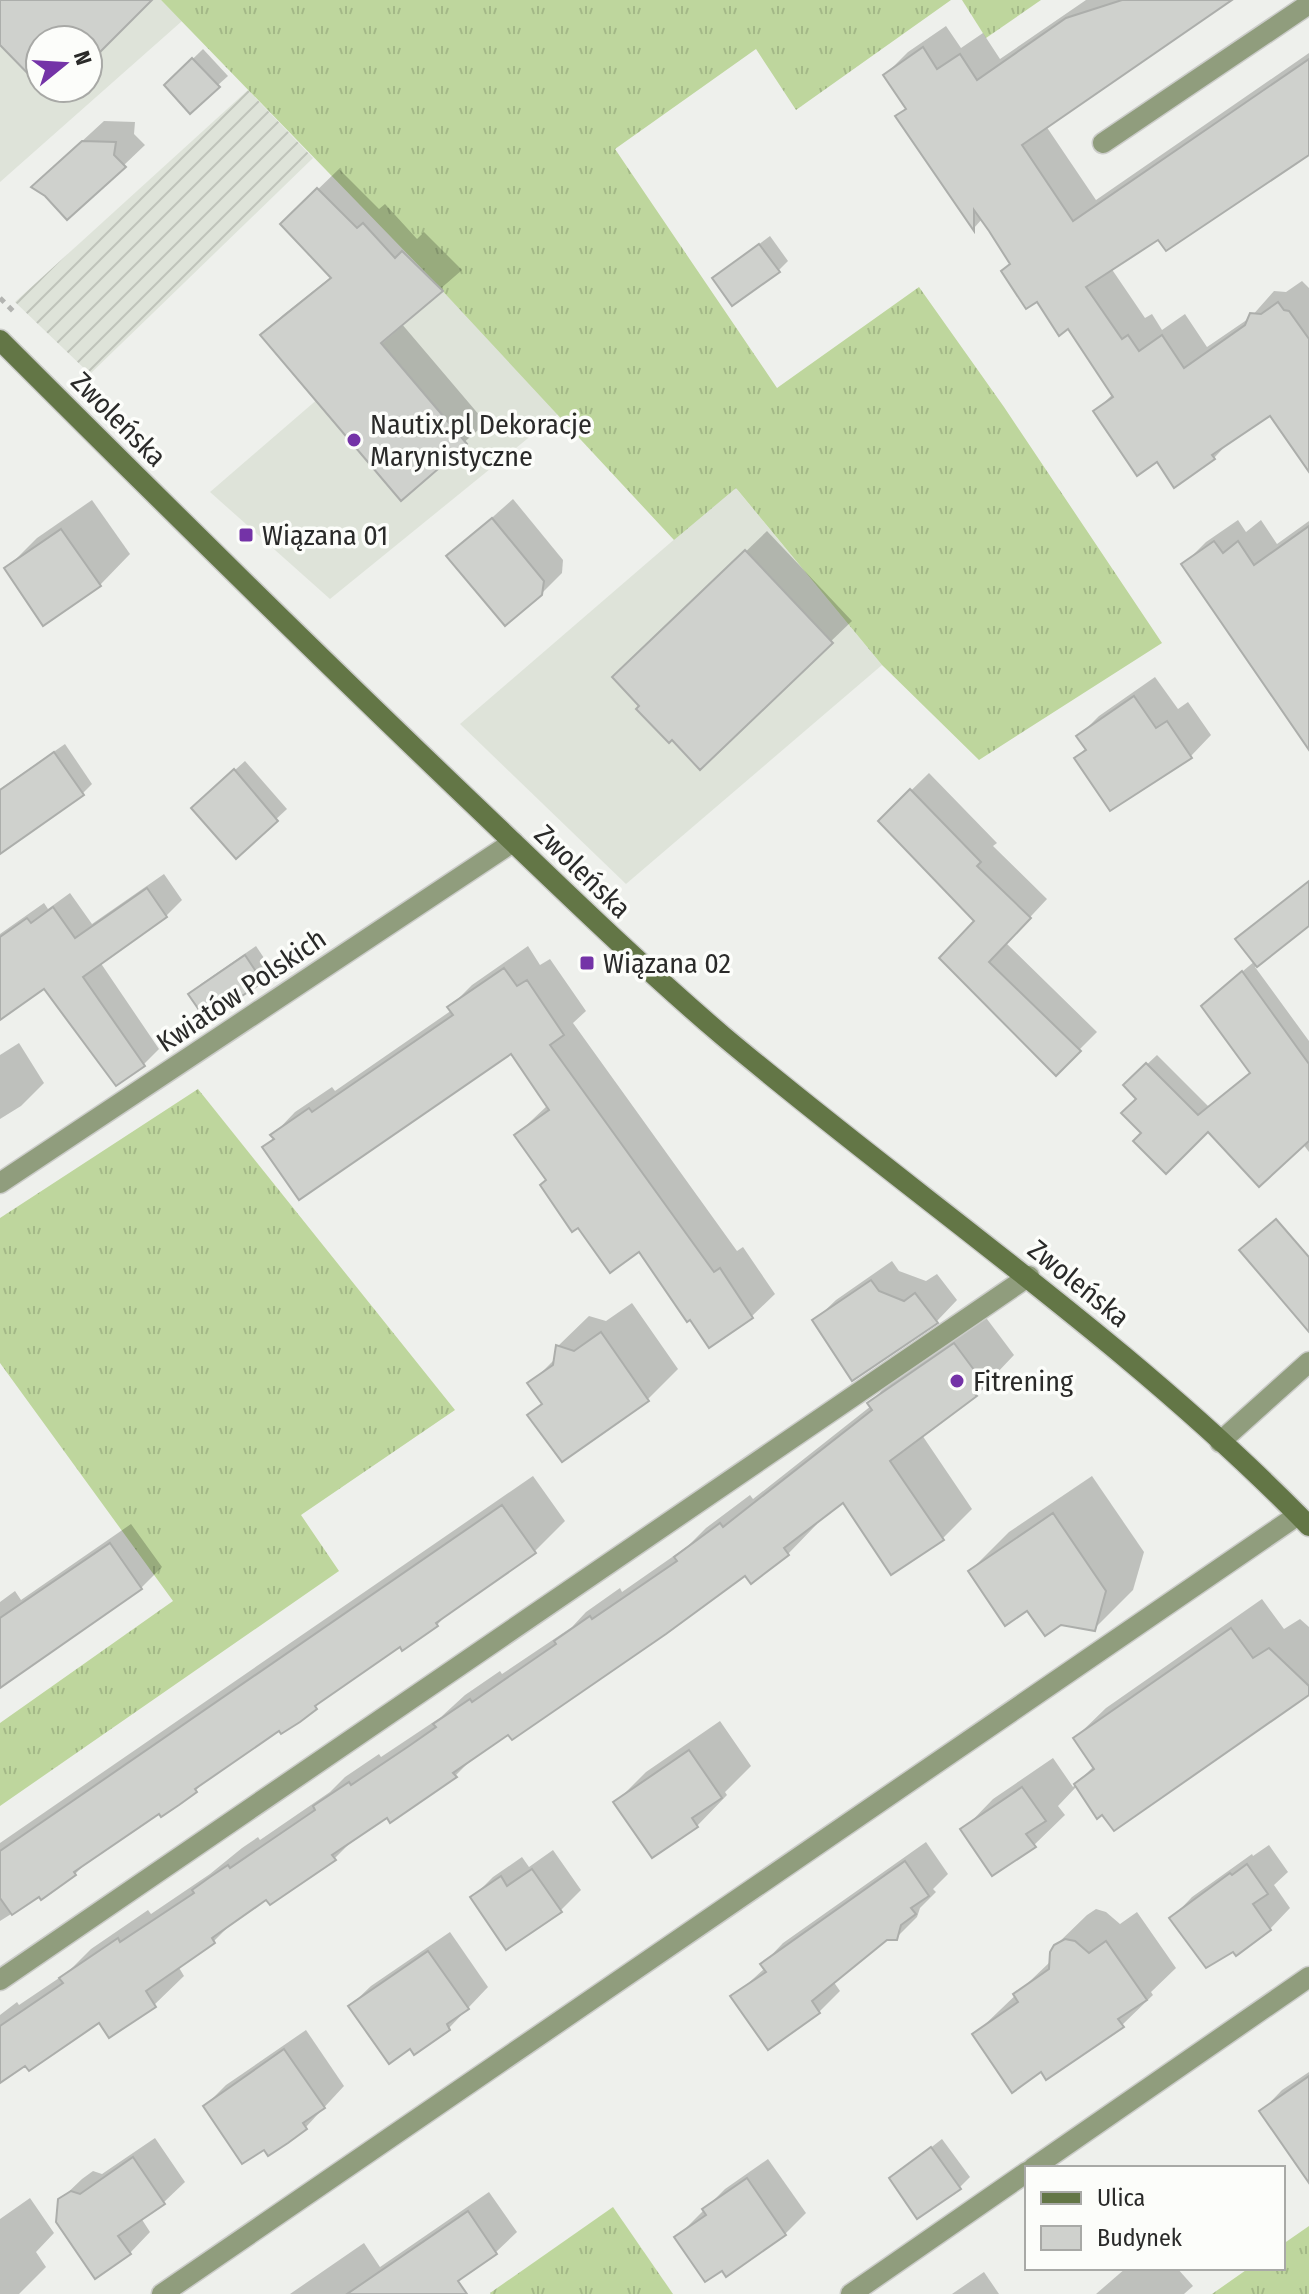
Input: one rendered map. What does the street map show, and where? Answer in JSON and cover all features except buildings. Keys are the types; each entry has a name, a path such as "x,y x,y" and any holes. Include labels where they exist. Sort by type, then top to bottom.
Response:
{"street":[{"path":"1103,143 1309,4"},
{"name":"Zwoleńska","path":"0,340 218,558 633,958 726,1038 1029,1276 1130,1361 1304,1521"},
{"name":"Kwiatów Polskich","path":"0,1183 513,842"},
{"path":"0,1980 1029,1276"},
{"path":"1220,1442 1309,1362"},
{"path":"162,2294 1304,1521"},
{"path":"1036,2166 1309,1977"},
{"path":"851,2294 1025,2173"}],"path":[{"path":"0,298 22,320"}],"shaded area":[{"path":"0,0 161,0 182,21 104,90 104,24 24,24 24,104 88,104 0,182"},
{"path":"248,90 313,158 90,374 15,302"},
{"path":"443,291 559,413 330,599 210,492"},
{"path":"735,487 882,665 626,884 460,724"}],"green space":[{"path":"161,0 951,0 796,110 756,49 615,149 777,388 919,287 1004,407 1162,643 979,760 882,665 736,488 674,540 424,271"},
{"path":"962,0 1041,0 986,38"},
{"path":"198,1089 455,1410 301,1515 339,1571 0,1806 0,1723 173,1601 0,1363 0,1218"},
{"path":"613,2207 673,2294 490,2293"},
{"path":"1309,2226 1309,2294 1212,2294 1246,2270 1285,2270 1285,2243"}],"place":[{"name":"Nautix.pl Dekoracje Marynistyczne","path":"354,440"},
{"name":"Wiązana 01","path":"246,535"},
{"name":"Wiązana 02","path":"587,963"},
{"name":"Fitrening","path":"957,1381"}]}
